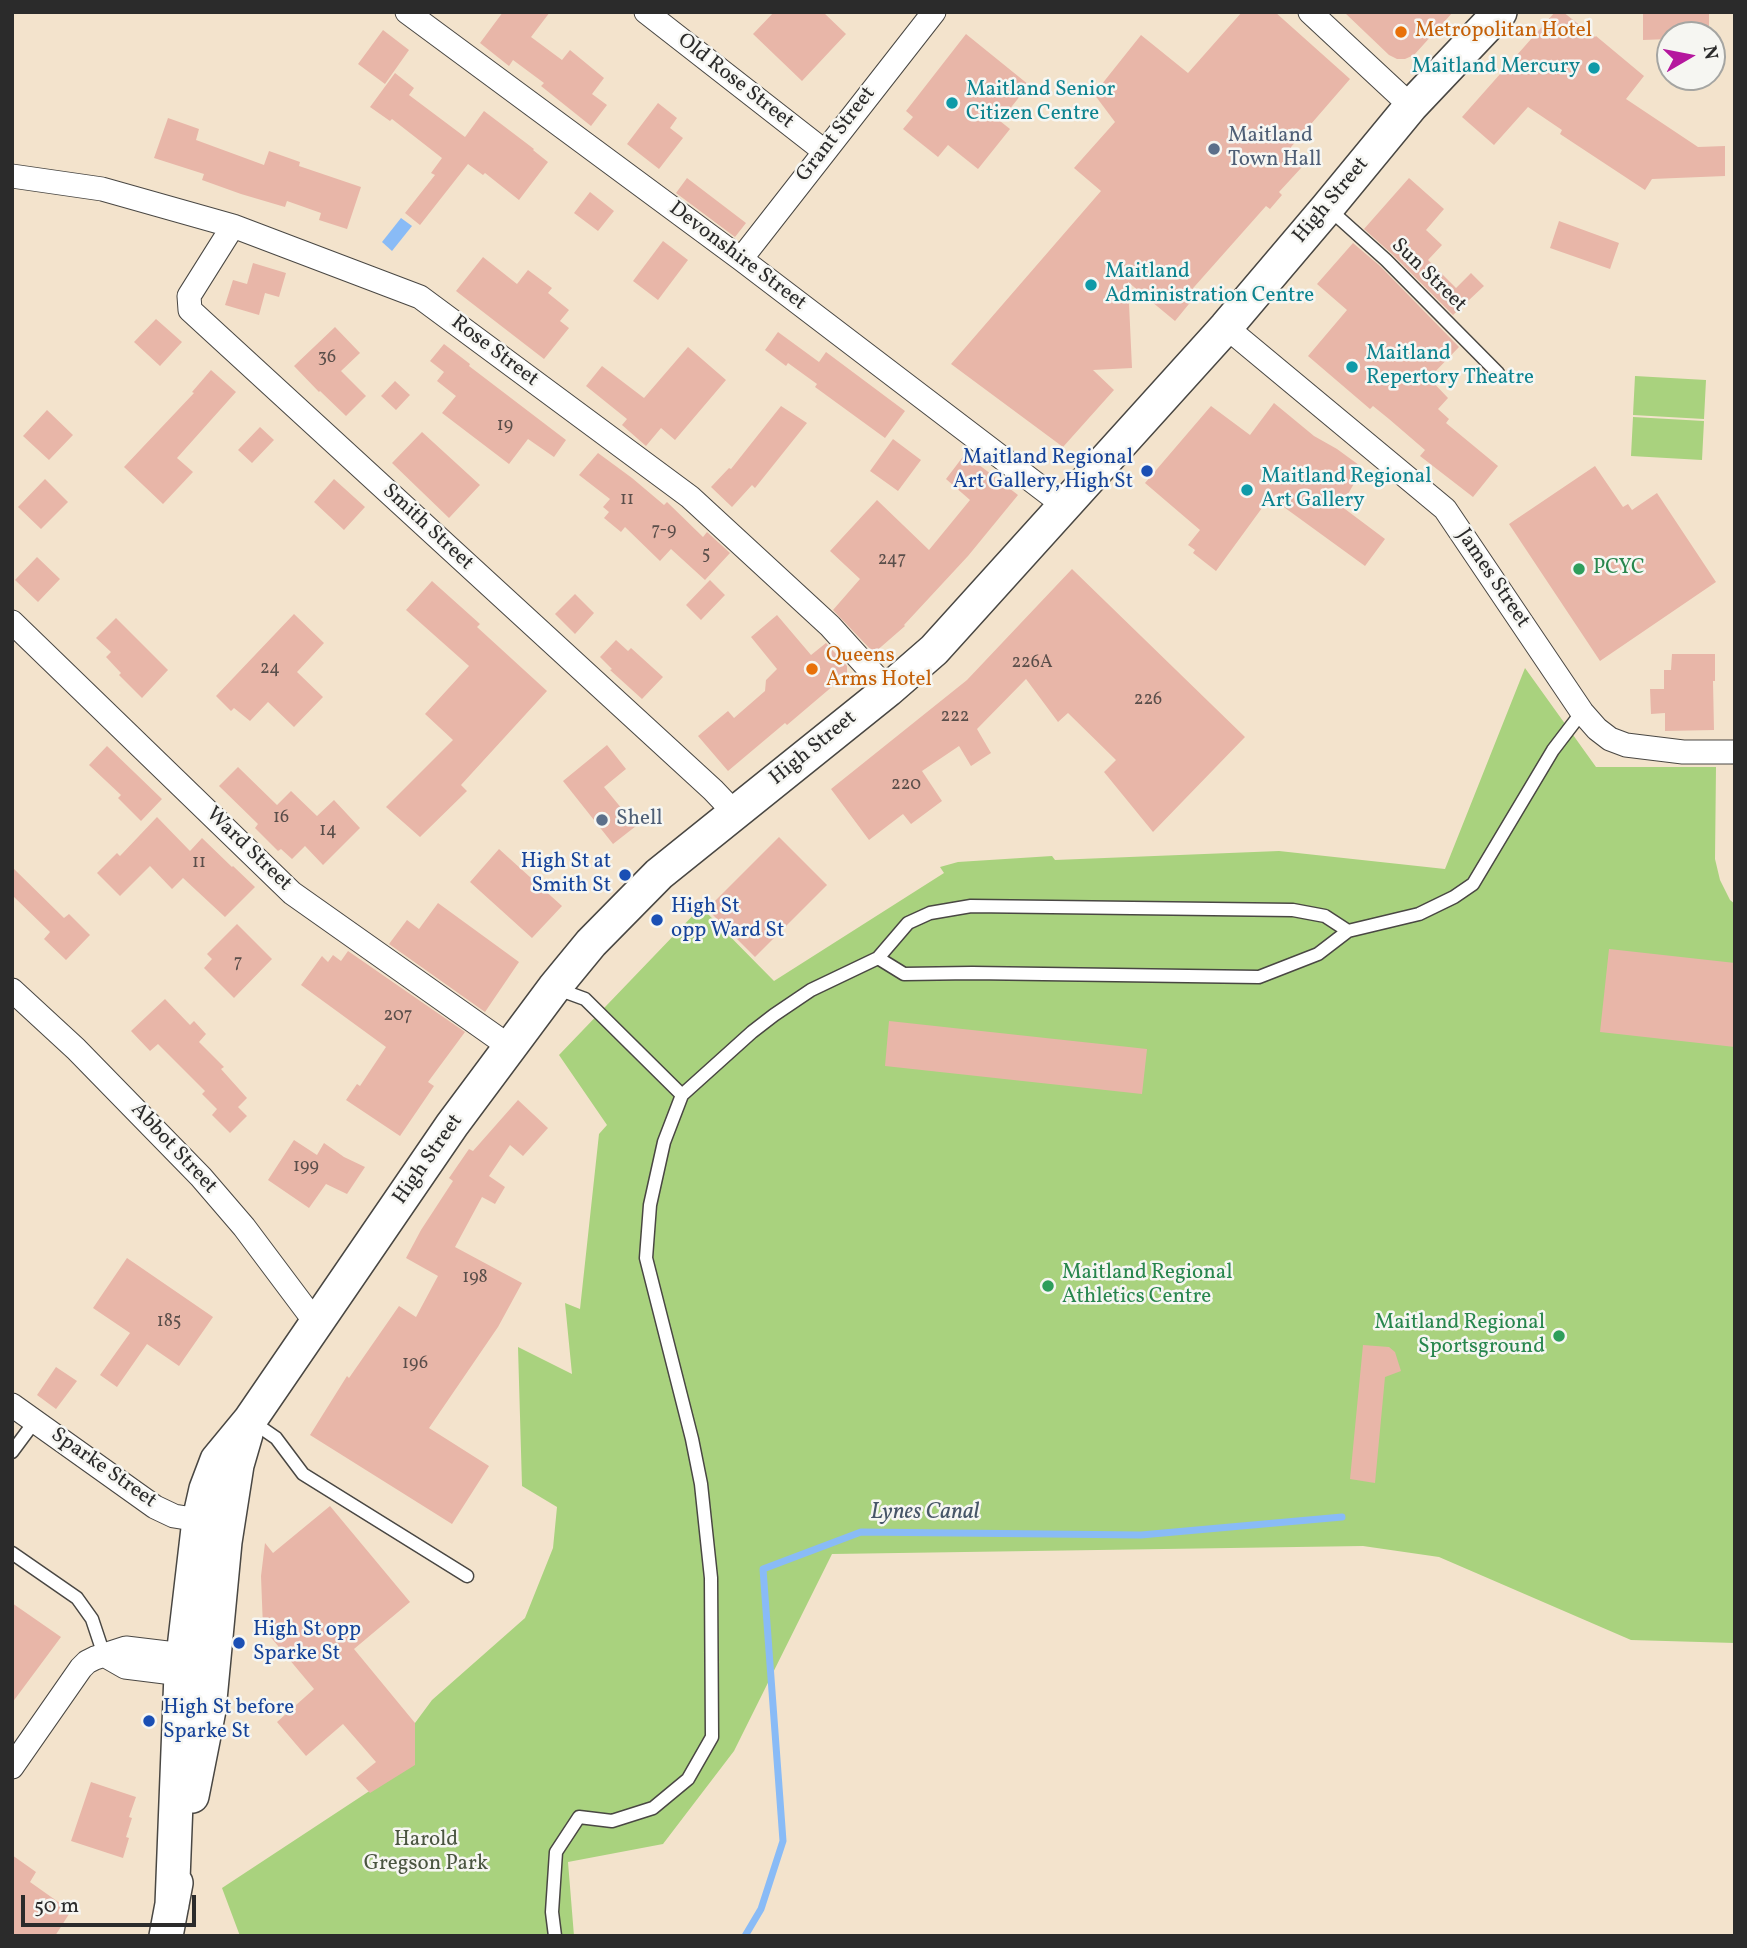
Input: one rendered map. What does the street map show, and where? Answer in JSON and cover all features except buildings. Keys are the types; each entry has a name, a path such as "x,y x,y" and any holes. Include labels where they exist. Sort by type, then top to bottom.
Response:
{"main road":[{"name":"High Street","path":"169,1920 199,1520 206,1489 217,1460 250,1420 452,1125 591,943 659,874 934,650 1226,327 1410,106 1500,12"},
{"name":"High Street","path":"169,1920 209,1710 225,1542 237,1465 250,1420"},
{"path":"195,1779 192,1703 187,1665 202,1607 225,1542"}],"street":[{"name":"Devonshire Street","path":"407,12 741,259 1065,506"},
{"name":"Old Rose Street","path":"646,12 824,151"},
{"name":"Grant Street","path":"741,259 934,12"},
{"path":"1310,12 1410,106"},
{"name":"Rose Street","path":"12,176 102,189 233,226 420,297 690,497 830,626 888,690"},
{"name":"Smith Street","path":"233,226 189,296 190,310 734,812"},
{"name":"James Street","path":"1226,327 1445,509 1582,712 1597,729 1610,739 1626,745 1682,752 1735,752"},
{"name":"Ward Street","path":"12,622 292,893 510,1047"},
{"name":"Abbot Street","path":"12,989 76,1049 201,1177 244,1227 316,1323"},
{"name":"Sparke Street","path":"12,1405 155,1507 174,1516 199,1520"},
{"path":"12,1767 87,1662 104,1655 125,1667 187,1665"}],"lane":[{"name":"Sun Street","path":"1327,208 1386,260 1499,373"},
{"path":"878,958 904,974 1259,977 1318,954 1348,931 1419,914 1454,897 1473,884 1553,750 1582,712"},
{"path":"555,1936 552,1912 556,1852 579,1817 612,1821 653,1808 688,1779 712,1737 711,1578 701,1484 646,1258 650,1205 664,1142 682,1095 774,1015 811,990 878,958 908,923 930,913 971,906 1293,910 1325,916 1348,931"},
{"path":"554,988 585,999 682,1095"},
{"path":"250,1420 276,1438 303,1474 467,1576"},
{"path":"12,1452 35,1421"},
{"path":"12,1553 77,1598 92,1619 104,1655"}],"green space":[{"path":"1635,376 1706,380 1704,419 1633,415"},
{"path":"1633,417 1704,421 1702,460 1631,456"},
{"name":"Harold Gregson Park","path":"1525,668 1596,767 1716,767 1715,859 1720,880 1730,900 1735,904 1735,1643 1631,1640 1439,1557 1363,1546 832,1554 734,1751 663,1844 568,1862 574,1936 240,1936 222,1888 412,1763 415,1723 432,1700 525,1618 553,1548 557,1507 522,1486 518,1347 572,1374 565,1303 580,1309 599,1134 607,1125 559,1055 701,907 774,981 944,873 940,867 958,862 1052,856 1055,860 1279,851 1445,869"}],"water":[{"path":"401,218 412,226 392,251 382,242"}],"waterway":[{"name":"Lynes Canal","path":"745,1936 761,1909 783,1841 763,1569 861,1532 1141,1535 1342,1517"}],"place":[{"name":"Metropolitan Hotel","path":"1401,32"},
{"name":"Maitland Mercury","path":"1594,68"},
{"name":"Maitland Senior Citizen Centre","path":"952,103"},
{"name":"Maitland Town Hall","path":"1214,149"},
{"name":"Maitland Administration Centre","path":"1091,285"},
{"name":"Maitland Repertory Theatre","path":"1352,367"},
{"name":"Maitland Regional Art Gallery, High St","path":"1147,471"},
{"name":"Maitland Regional Art Gallery","path":"1247,490"},
{"name":"PCYC","path":"1579,569"},
{"name":"Queens Arms Hotel","path":"812,669"},
{"name":"Shell","path":"602,820"},
{"name":"High St at Smith St","path":"625,875"},
{"name":"High St opp Ward St","path":"657,920"},
{"name":"Maitland Regional Athletics Centre","path":"1048,1286"},
{"name":"Maitland Regional Sportsground","path":"1559,1336"},
{"name":"High St opp Sparke St","path":"239,1643"},
{"name":"High St before Sparke St","path":"149,1721"}]}
